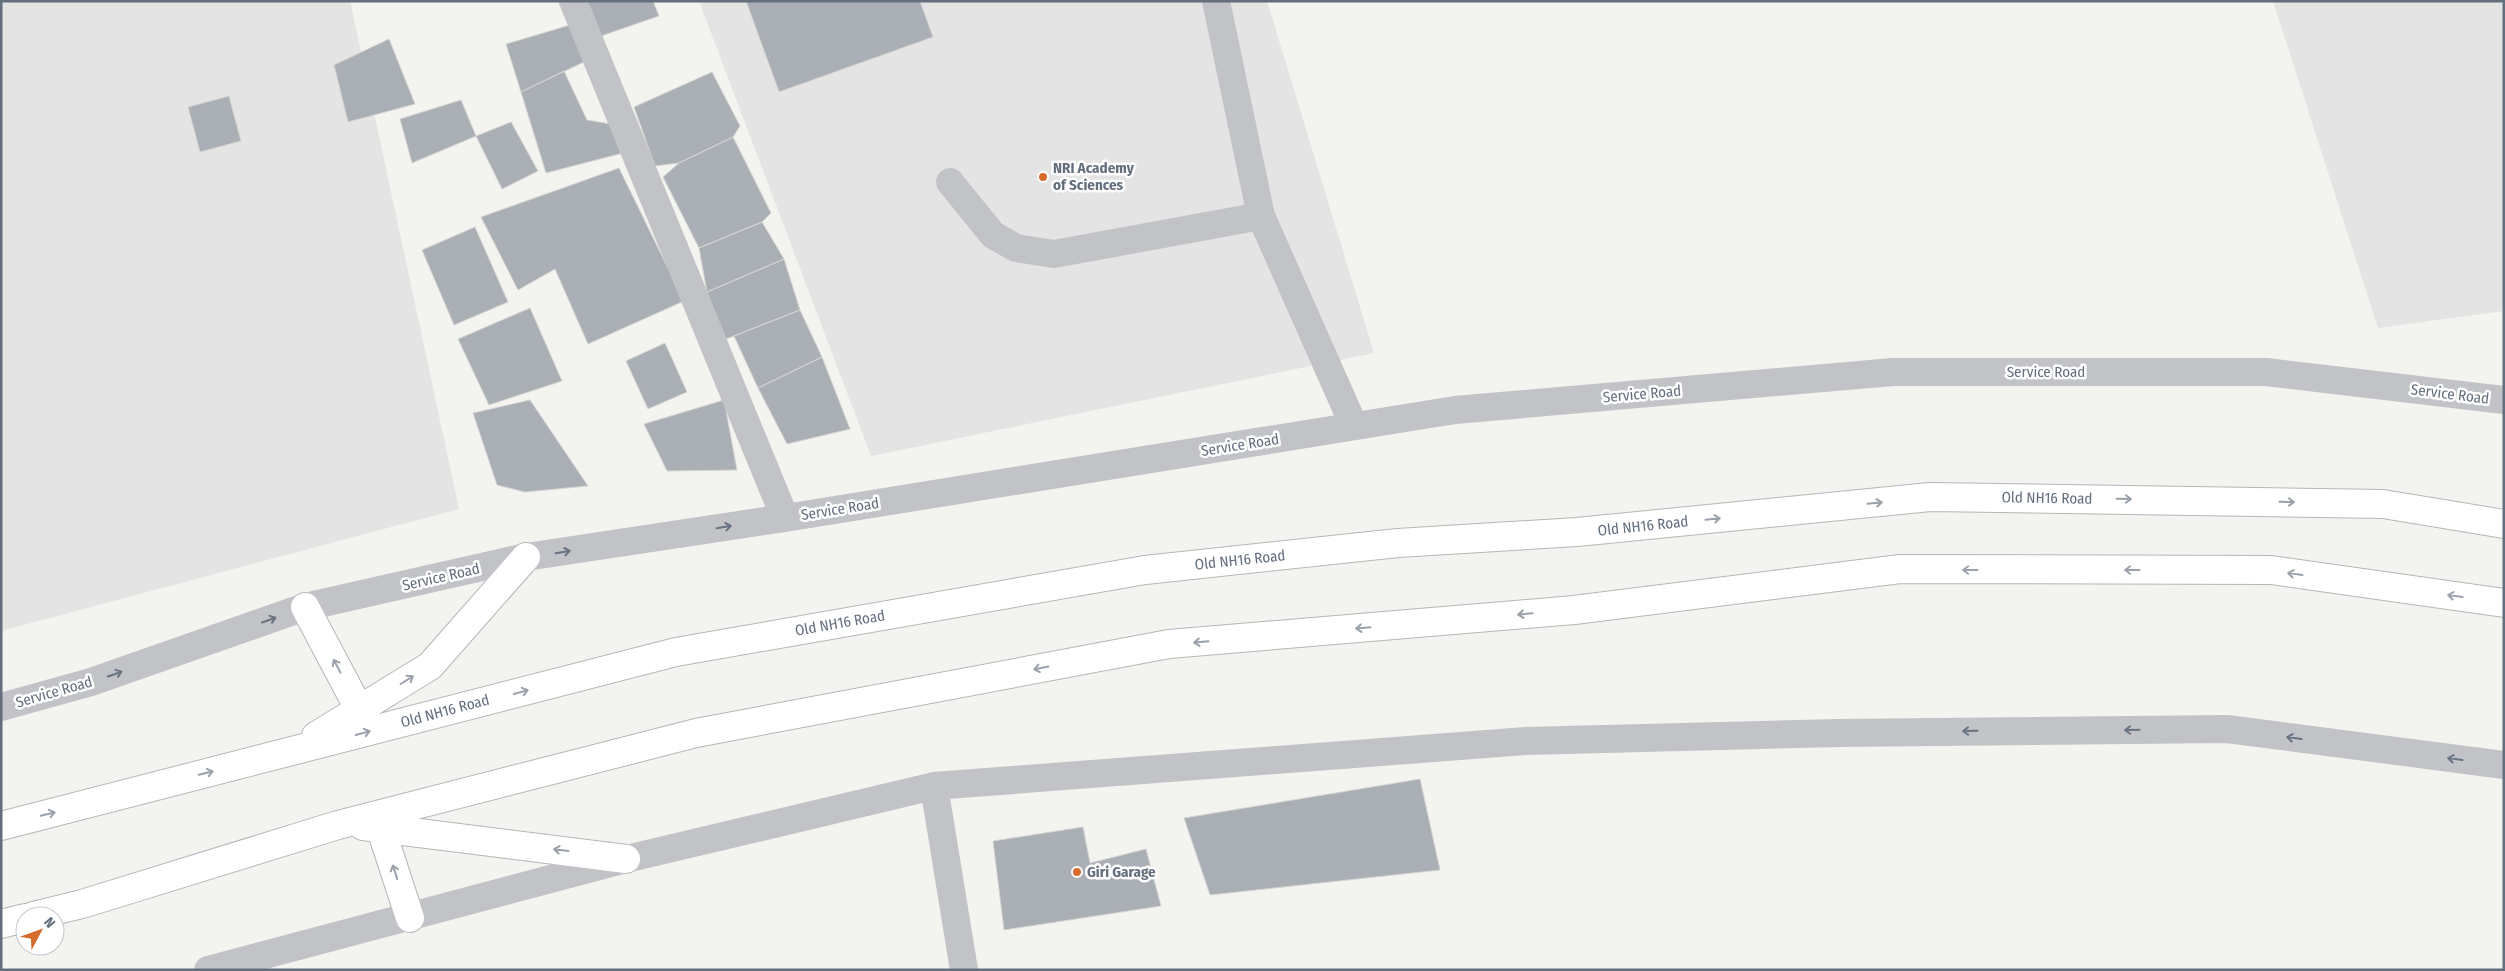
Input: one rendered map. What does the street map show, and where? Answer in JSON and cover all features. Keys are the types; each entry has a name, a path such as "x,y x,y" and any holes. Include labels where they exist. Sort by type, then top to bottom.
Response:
{"main road":[{"name":"Old NH16 Road","path":"1,826 676,652 1145,570 1398,543 1577,532 1930,497 2383,504 2504,524"},
{"path":"291,751 430,666 526,557"},
{"path":"65,908 338,825 696,733 1169,644 1574,610 1900,569 2271,570 2504,603"},
{"path":"305,607 359,709"},
{"path":"338,825 380,826 626,859"},
{"path":"380,826 410,918"},
{"path":"1,924 15,920"}],"street":[{"path":"573,1 785,518"},
{"path":"1216,1 1262,216 1354,426"},
{"path":"950,182 993,235 1016,248 1054,254 1262,216"},
{"name":"Service Road","path":"1,707 91,682 305,607 526,557 785,518 1455,410 1893,372 2266,372 2504,400"},
{"path":"208,970 410,918 626,859 934,786 1526,741 1839,733 2227,729 2504,765"},
{"path":"934,786 964,970"}],"shaded area":[{"path":"1,1 350,1 459,509 1,631"},
{"name":"NRI Academy of Sciences","path":"699,1 1267,1 1374,353 871,456"},
{"path":"2273,1 2504,1 2504,311 2378,328"}],"building":[{"path":"587,1 653,1 659,16 601,36"},
{"path":"746,1 920,1 933,37 779,92"},
{"path":"570,25 590,59 521,92 506,44"},
{"path":"389,39 415,104 348,122 334,65"},
{"path":"564,71 587,120 611,124 623,153 546,173 521,92"},
{"path":"712,72 740,126 733,137 679,163 655,166 634,107"},
{"path":"229,96 241,141 200,152 188,107"},
{"path":"461,100 476,136 412,163 400,119"},
{"path":"511,122 538,171 502,189 476,136"},
{"path":"733,137 771,213 762,222 699,248 663,177 679,163"},
{"path":"619,168 684,301 588,344 555,269 518,290 481,217"},
{"path":"762,222 784,259 707,292 699,248"},
{"path":"475,227 508,302 454,325 422,250"},
{"path":"784,259 800,310 721,341 707,292"},
{"path":"530,308 562,381 489,405 458,339"},
{"path":"800,310 822,357 758,388 734,336"},
{"path":"665,343 687,392 648,409 626,361"},
{"path":"822,357 850,429 787,444 758,388"},
{"path":"530,400 588,486 525,492 497,485 473,413"},
{"path":"724,400 737,470 667,471 644,424"},
{"path":"1420,779 1440,870 1210,895 1184,818"},
{"path":"1083,827 1090,863 1146,849 1161,906 1004,930 993,841"}],"place":[{"name":"NRI Academy of Sciences","path":"1043,177"},
{"name":"Giri Garage","path":"1077,872"}]}
